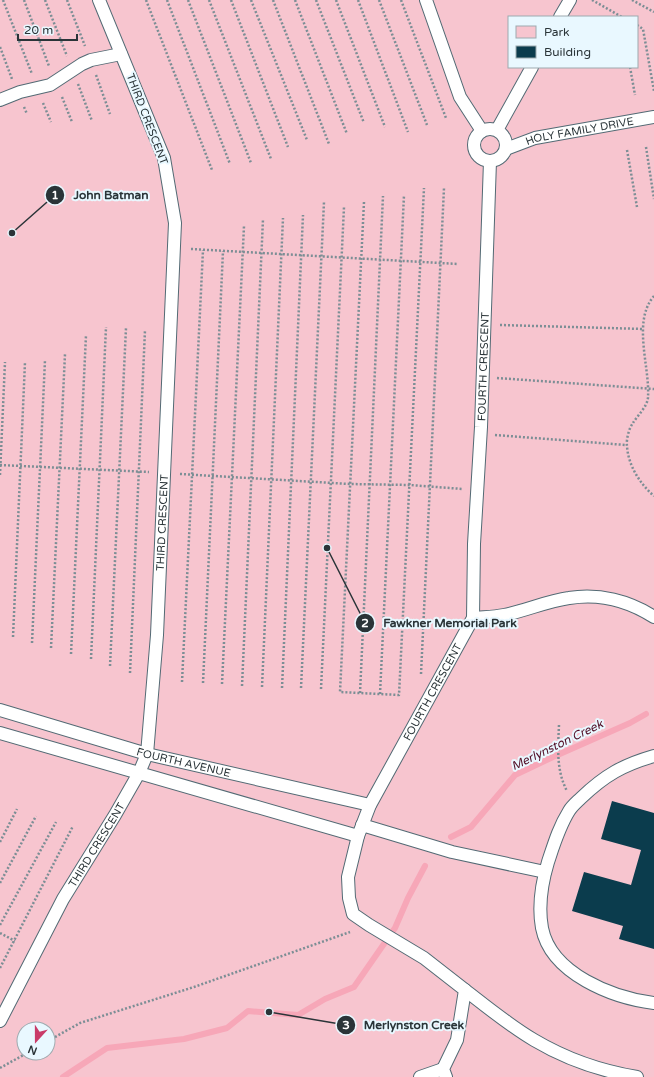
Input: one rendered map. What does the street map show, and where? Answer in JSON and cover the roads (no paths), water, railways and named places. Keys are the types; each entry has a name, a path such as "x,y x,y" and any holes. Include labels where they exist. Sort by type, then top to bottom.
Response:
{"lane":[{"name":"THIRD CRESCENT","path":"0,1021 63,899 139,773 147,754 157,635 175,223 164,158 99,0"},
{"path":"426,0 460,97 482,131"},
{"path":"561,16 570,0"},
{"path":"0,100 20,92 50,85 82,64 91,60 121,54"},
{"path":"497,130 531,68"},
{"name":"HOLY FAMILY DRIVE","path":"506,149 535,138 654,117"},
{"path":"488,128 497,130 504,136 507,144 506,149 500,158 490,161 480,158 474,150 474,140 482,131 488,128"},
{"name":"FOURTH CRESCENT","path":"490,161 483,377 474,544 473,618 370,805 360,830 348,877 349,898 353,914 424,958 493,1012 533,1040 568,1058 612,1072 637,1077"},
{"path":"473,618 502,615 569,598 582,597 612,598 642,609 654,617"},
{"name":"FOURTH AVENUE","path":"0,710 147,754 370,805"},
{"name":"FOURTH AVENUE","path":"0,732 139,773 360,830 545,872"},
{"path":"654,756 621,767 600,781 570,810 556,836 545,872 540,908 542,929 549,945 559,960 588,983 621,997 654,1003"},
{"path":"420,1077 444,1073 457,1040 465,990"}],"waterway":[{"name":"Merlynston Creek","path":"451,837 471,827 515,775 630,723 646,714"},
{"name":"Merlynston Creek","path":"63,1077 107,1048 184,1039 227,1028 248,1011 298,1015 325,999 354,987 395,928 408,898 425,866"}],"place":[{"name":"John Batman","path":"12,233"},
{"name":"Fawkner Memorial Park","path":"327,548"},
{"name":"Merlynston Creek","path":"269,1012"}]}
